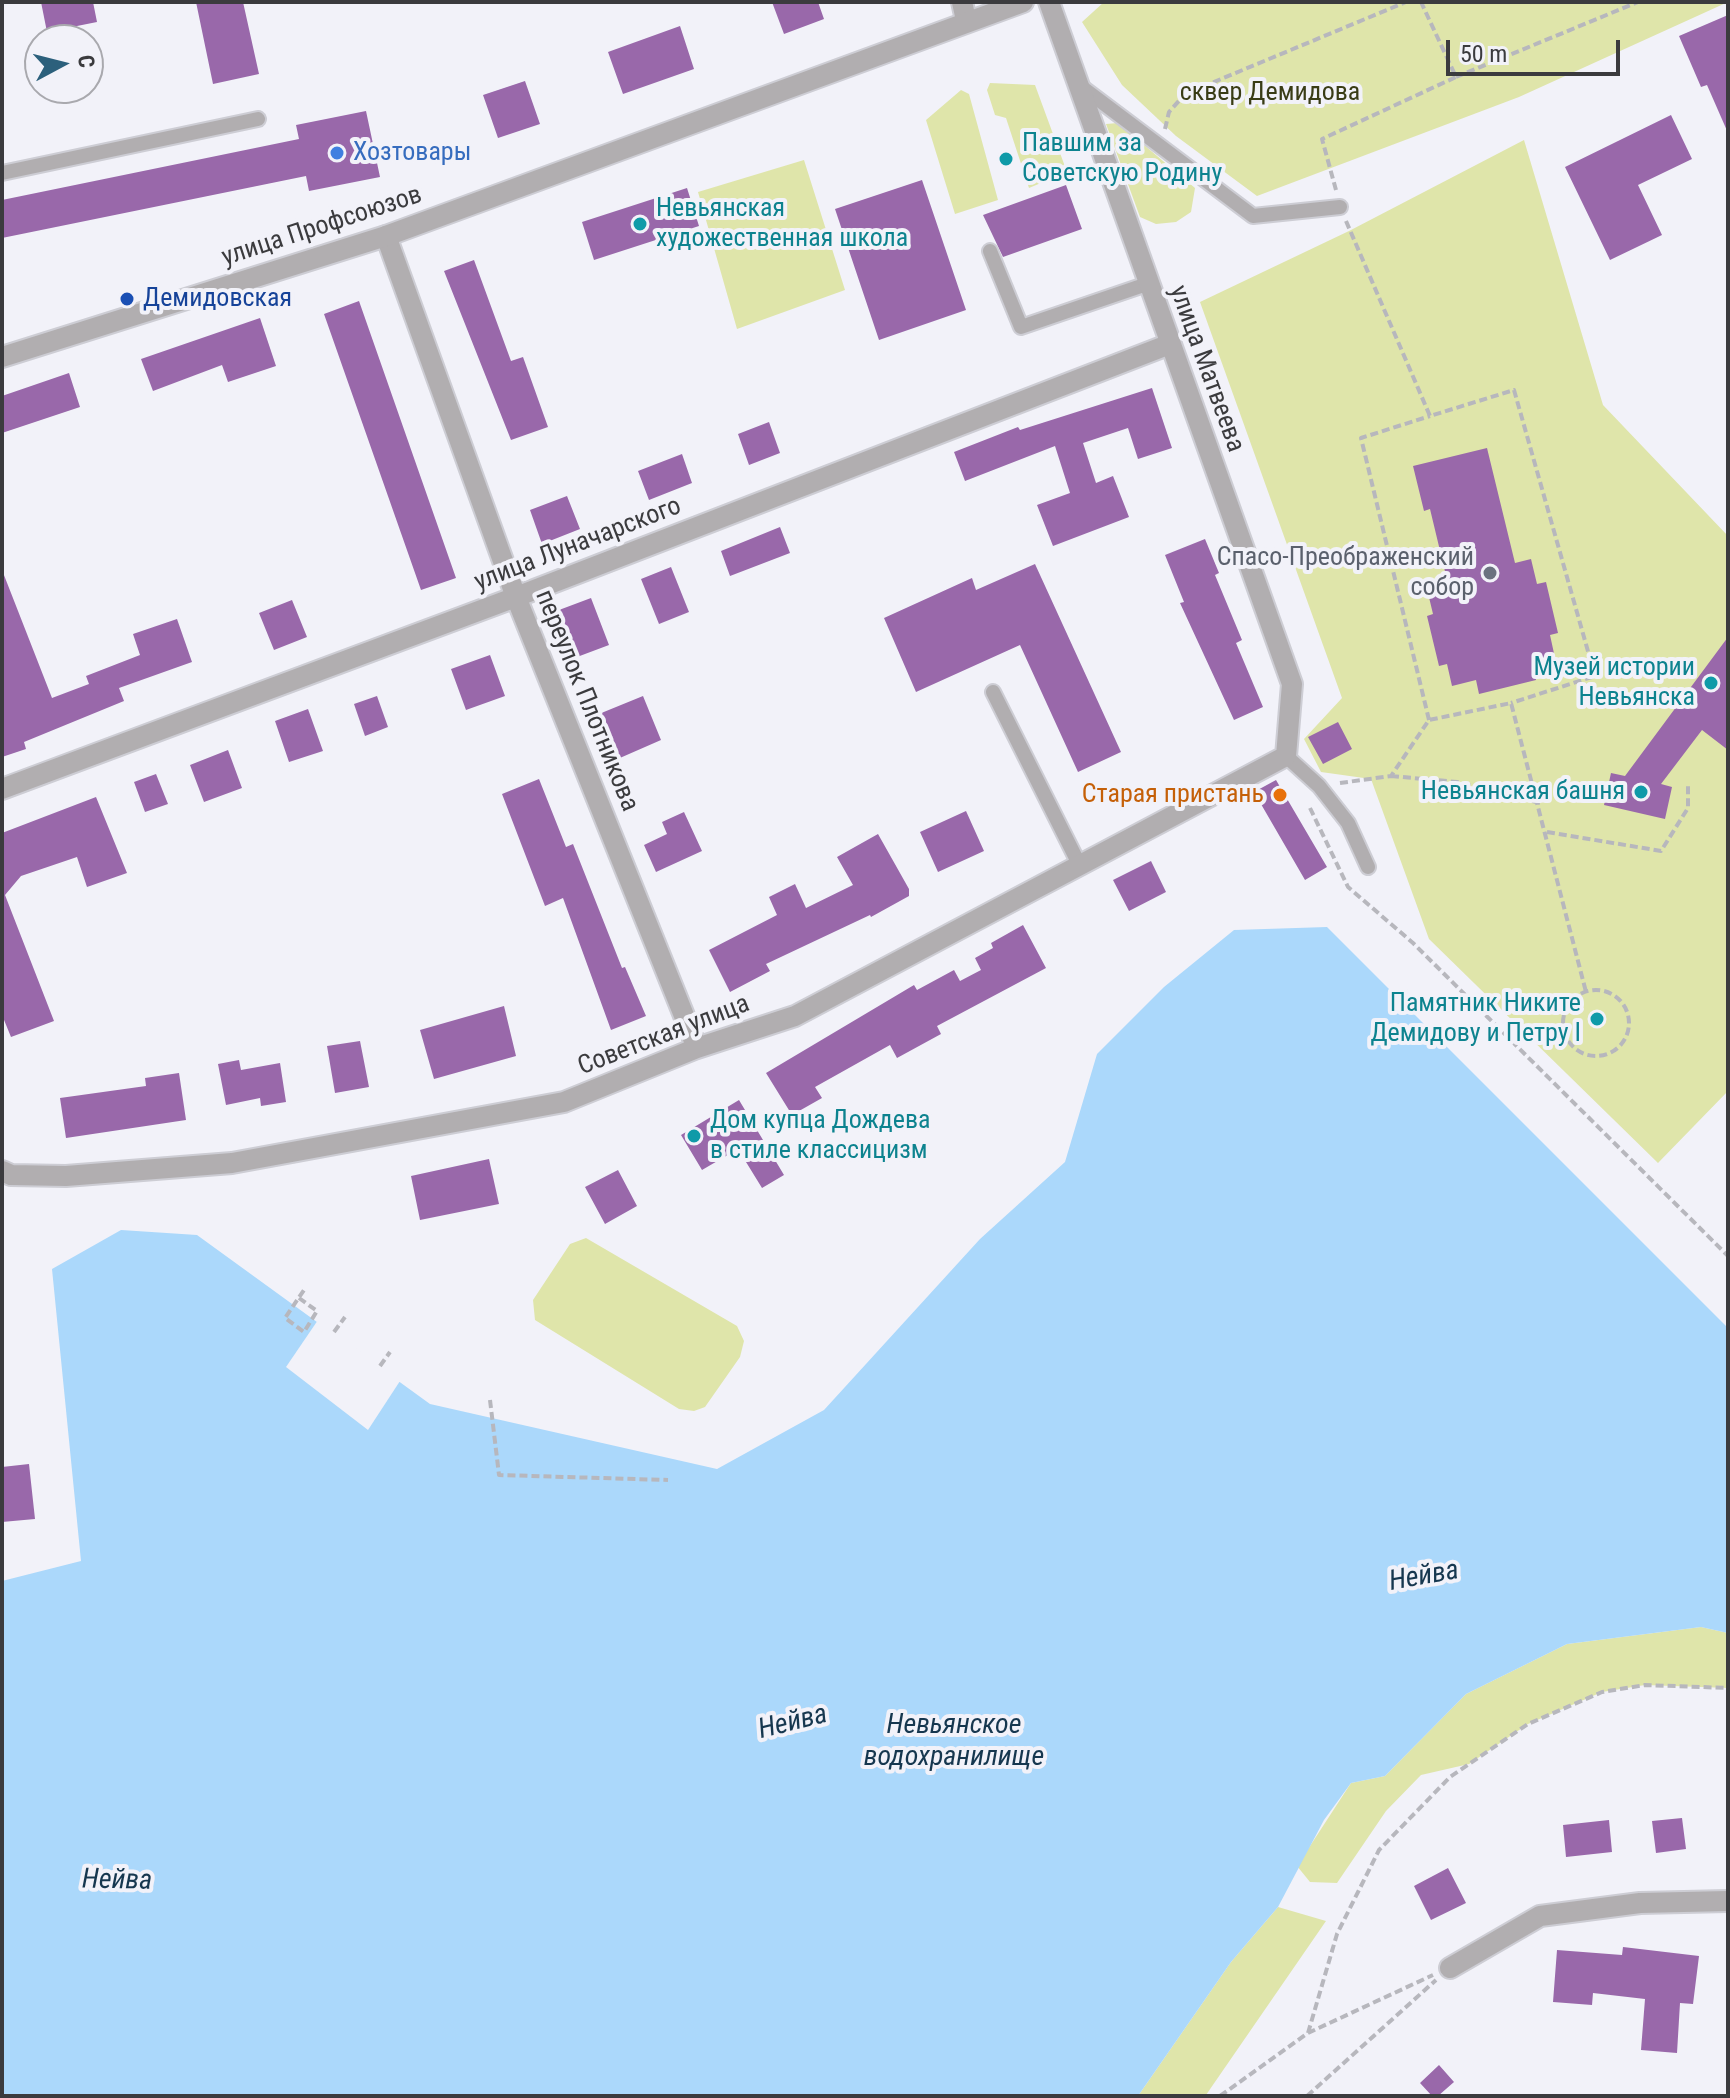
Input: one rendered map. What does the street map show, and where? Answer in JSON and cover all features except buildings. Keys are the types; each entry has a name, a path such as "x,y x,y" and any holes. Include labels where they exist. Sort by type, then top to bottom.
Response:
{"street":[{"name":"улица Профсоюзов","path":"2,357 386,236 834,68 964,11 1023,2"},
{"name":"улица Матвеева","path":"1049,2 1075,83 1292,684 1286,756"},
{"name":"переулок Плотникова","path":"386,236 516,597 697,1048"},
{"name":"улица Луначарского","path":"2,789 516,597 1170,344"},
{"name":"Советская улица","path":"2,1171 11,1175 66,1176 247,1160 564,1102 697,1048 795,1016 1286,756"},
{"path":"1450,1968 1540,1916 1640,1903 1728,1901"}],"lane":[{"path":"1075,83 1253,216 1340,207"},
{"path":"2,173 258,119"},
{"path":"990,251 1021,327 1147,284"},
{"path":"993,692 1079,864"},
{"path":"1286,756 1319,786 1348,823 1368,867"}],"path":[{"path":"1161,145 1169,112 1185,94 1406,2"},
{"path":"1421,2 1456,77"},
{"path":"1430,416 1340,207 1322,139 1456,77 1638,2"},
{"path":"1391,776 1429,720 1511,703 1595,676 1514,390 1361,438 1429,720"},
{"path":"1511,703 1540,803 1586,992"},
{"path":"1319,786 1391,776 1457,782 1540,803"},
{"path":"1547,832 1661,851 1688,808 1688,783"},
{"path":"1304,795 1348,887 1413,943 1728,1256"},
{"path":"1600,990 1614,995 1625,1006 1630,1020 1628,1035 1620,1047 1607,1055 1592,1056 1578,1052 1568,1041 1563,1027 1565,1012 1573,1000 1586,992 1600,990"},
{"path":"299,1298 317,1311 304,1332 285,1318 306,1287"},
{"path":"334,1332 345,1317"},
{"path":"380,1366 390,1352"},
{"path":"490,1400 499,1475 668,1480"},
{"path":"1308,2033 1337,1934 1379,1850 1450,1777 1528,1724 1602,1692 1645,1685 1728,1688"},
{"path":"1220,2096 1308,2033 1450,1968"},
{"path":"1307,2096 1450,1968"}],"green space":[{"name":"сквер Демидова","path":"1104,2 1728,2 1519,97 1257,196 1176,136 1122,85 1082,22"},
{"path":"990,83 1035,85 1067,172 1029,188 1006,118 995,115 987,90"},
{"path":"961,90 969,94 998,200 955,214 926,120"},
{"path":"1118,123 1195,188 1191,212 1176,222 1156,224 1140,217 1106,124"},
{"path":"1524,140 1603,405 1728,536 1728,1091 1658,1163 1429,939 1371,779 1321,772 1304,739 1342,698 1200,302 1349,231"},
{"path":"804,160 845,290 737,329 698,192"},
{"path":"586,1238 737,1326 744,1341 740,1357 705,1407 694,1411 679,1409 535,1320 533,1300 570,1244"},
{"path":"1701,1627 1728,1633 1728,1688 1645,1685 1602,1692 1528,1724 1469,1764 1421,1775 1386,1811 1337,1883 1310,1882 1297,1866 1351,1783 1385,1776 1466,1694 1567,1644"},
{"path":"1278,1907 1326,1921 1206,2095 1138,2096 1231,1962"}],"water":[{"name":"Невьянское водохранилище","path":"1327,927 1728,1328 1728,1633 1701,1627 1567,1644 1466,1694 1385,1776 1351,1783 1324,1820 1278,1907 1231,1962 1138,2096 2,2096 2,1581 81,1561 52,1269 121,1230 197,1235 430,1404 717,1469 824,1410 980,1239 1065,1162 1097,1054 1164,987 1234,930"}],"pier":[{"path":"318,1320 400,1381 368,1430 286,1367"}],"place":[{"name":"Хозтовары","path":"337,153"},
{"name":"Павшим за Советскую Родину","path":"1006,159"},
{"name":"Невьянская художественная школа","path":"640,224"},
{"name":"Демидовская","path":"127,299"},
{"name":"Спасо-Преображенский собор","path":"1490,573"},
{"name":"Музей истории Невьянска","path":"1711,683"},
{"name":"Невьянская башня","path":"1641,792"},
{"name":"Старая пристань","path":"1280,795"},
{"name":"Памятник Никите Демидову и Петру I","path":"1597,1019"},
{"name":"Дом купца Дождева в стиле классицизм","path":"694,1136"}],"water label":[{"name":"Нейва","path":"1424,1577"},
{"name":"Нейва","path":"793,1723"},
{"name":"Нейва","path":"117,1881"}]}
